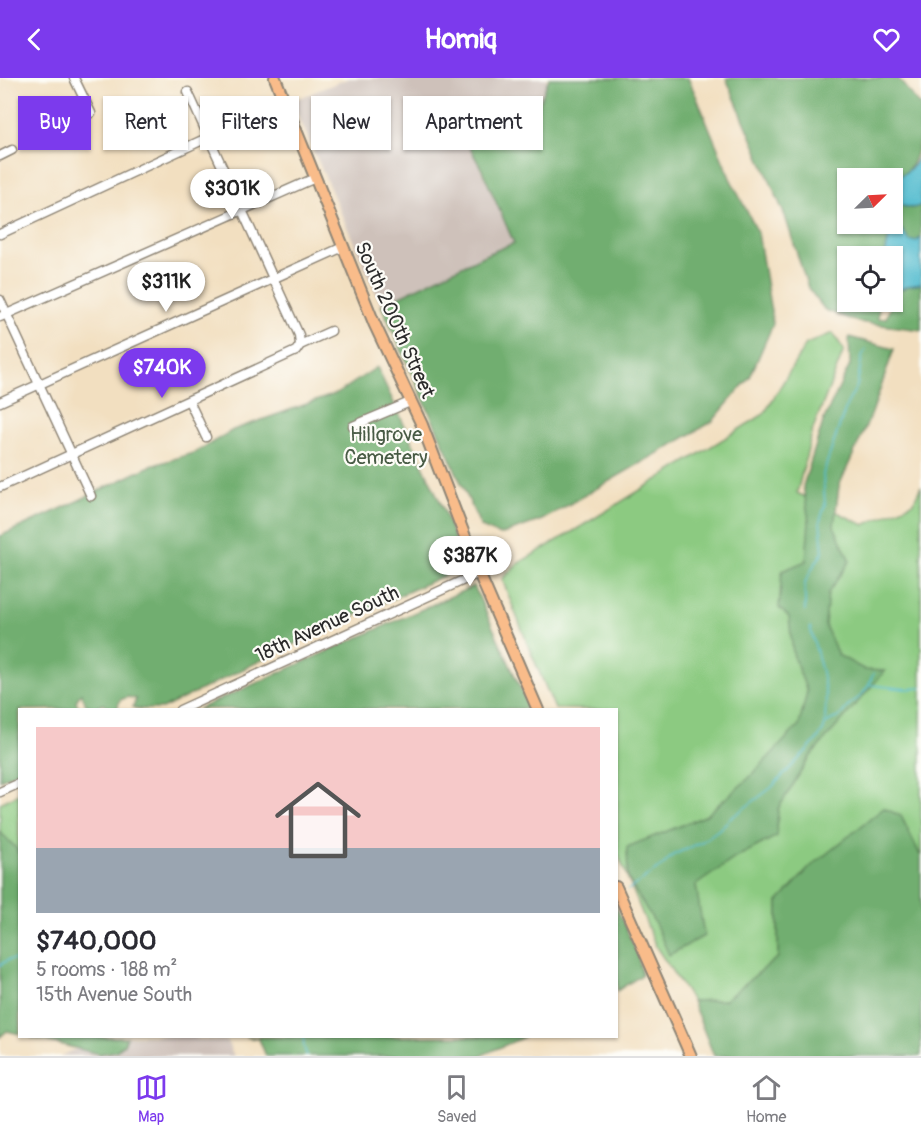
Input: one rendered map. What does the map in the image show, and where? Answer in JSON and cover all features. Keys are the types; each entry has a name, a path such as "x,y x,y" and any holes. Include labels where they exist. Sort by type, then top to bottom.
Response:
{"main road":[{"name":"South 200th Street","path":"275,78 282,96"},
{"name":"South 200th Street","path":"299,139 388,355 483,570 537,708"},
{"path":"618,892 691,1056"}],"street":[{"path":"74,78 83,96"},
{"path":"188,92 200,118"},
{"path":"0,234 200,141"},
{"path":"0,156 12,150"},
{"path":"215,150 299,335 300,345"},
{"path":"3,316 315,178"},
{"path":"0,402 343,247"},
{"path":"0,300 3,316 39,384 91,496"},
{"path":"0,487 296,351 300,345 331,331"},
{"path":"189,401 206,437"},
{"path":"353,426 410,402"},
{"name":"18th Avenue South","path":"184,708 483,570"},
{"path":"0,792 18,784"}],"shaded area":[{"path":"349,78 546,78 550,87 543,100 543,96 403,96 403,150 472,150 514,243 381,305 313,150 391,150 391,96 311,96 311,145 299,117 299,98"},
{"path":"102,1038 195,1038 227,1041 234,1056 60,1056"}],"green space":[{"path":"549,78 688,78 730,178 758,233 773,324 750,377 712,422 542,520 500,535 481,527 381,305 514,243 471,150 543,150 542,96"},
{"path":"726,78 898,78 921,105 918,148 910,168 903,175 903,168 837,168 837,234 889,234 887,246 837,246 837,312 878,312 878,319 886,318 888,312 903,312 903,288 921,284 921,330 858,322 825,310 808,288 785,216"},
{"path":"921,205 921,238 910,241 903,231 903,206 910,208"},
{"path":"833,333 844,350 813,429 797,493 864,525 913,503 921,486 921,857 901,816 778,902 778,957 725,1000 692,1001 656,947 618,854 618,708 555,708 502,579 517,564 764,414 806,344"},
{"path":"849,337 894,349 872,413 839,486 834,526 850,561 828,593 825,625 838,655 865,670 885,671 810,757 778,809 777,836 735,858 696,885 704,936 669,955 655,923 628,879 627,847 705,816 749,778 799,725 807,692 793,654 789,617 779,608 782,571 806,561 809,521 803,486 824,419 850,365"},
{"name":"Hillgrove Cemetery","path":"377,367 444,510 463,562 454,571 325,629 164,708 135,708 133,707 136,699 128,697 120,700 118,708 109,708 103,704 93,708 86,705 81,693 76,701 79,708 18,708 18,771 0,780 0,536 148,467 196,452 233,430 338,393"},
{"path":"474,586 530,708 200,708"},
{"path":"18,794 18,856 14,847 0,833 0,803"},
{"path":"884,808 901,816 921,857 921,1056 714,1056 692,1001 725,1000 778,957 778,902 810,867"},
{"path":"0,832 16,848 18,853 18,1034 7,1031 0,1037"},
{"path":"618,910 638,955 642,975 618,990"},
{"path":"34,1038 127,1038 116,1051 99,1054"},
{"path":"252,1038 522,1038 480,1056 266,1056 259,1039"}],"water":[{"path":"921,150 921,205 914,208 903,206 903,174 916,161"},
{"path":"903,231 910,241 921,238 921,284 903,288 903,246 887,246 889,234 903,234"}],"waterway":[{"path":"805,611 805,583 823,552 820,521 825,505 823,474 847,404 857,386 862,356 866,349"},
{"path":"810,627 826,696 825,723"},
{"path":"628,890 662,866 673,855 703,841 771,788 815,742 825,725 839,717 850,704 861,696 873,674"},
{"path":"871,685 906,689 921,688"},
{"path":"0,965 8,960 18,959"},
{"path":"303,1038 307,1056"}]}
